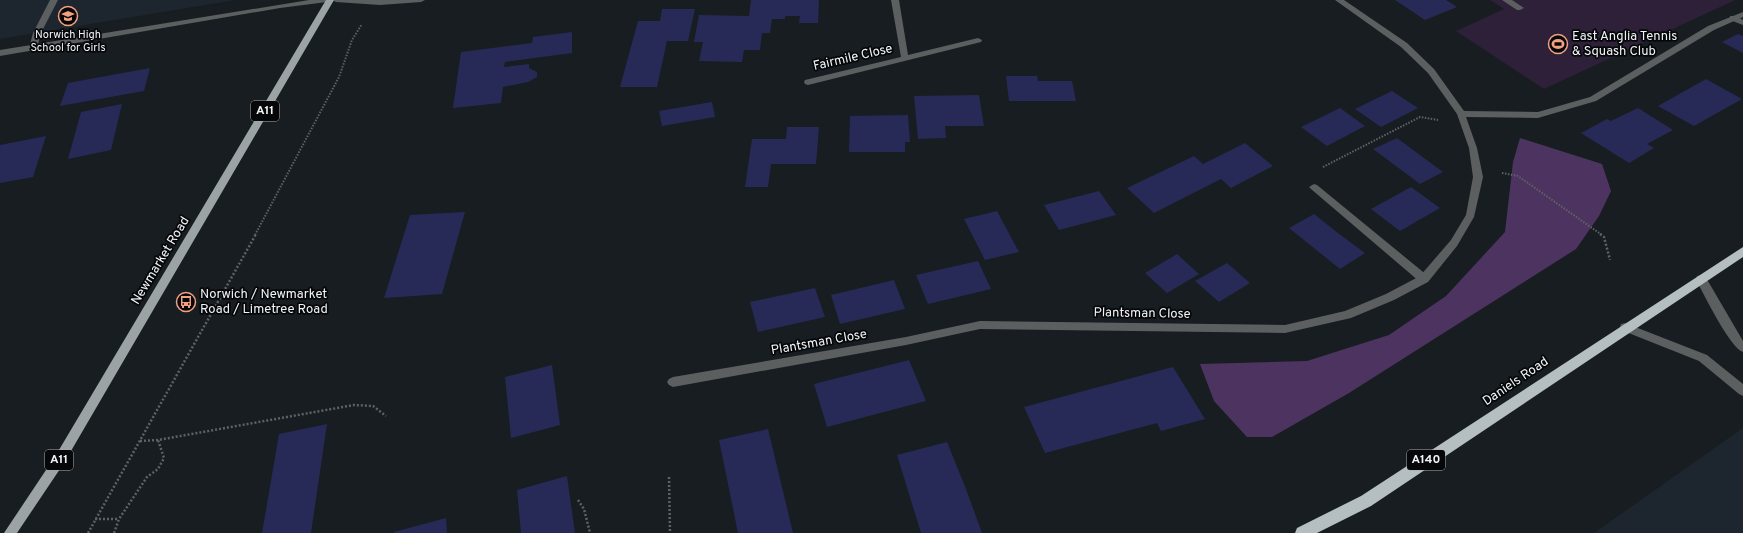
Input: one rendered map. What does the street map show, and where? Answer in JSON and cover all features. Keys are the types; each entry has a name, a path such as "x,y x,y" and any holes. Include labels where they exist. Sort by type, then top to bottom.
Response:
{"highway":[{"name":"Daniels Road","path":"1302,533 1366,501 1625,327 1743,251"}],"main road":[{"name":"Newmarket Road","path":"10,533 64,452 329,0"}],"street":[{"path":"33,48 37,33 54,0"},
{"path":"0,53 280,6 329,0"},
{"path":"336,0 380,3 421,0"},
{"name":"Fairmile Close","path":"895,0 905,60"},
{"name":"Plantsman Close","path":"672,382 906,341 980,325 1285,329 1347,315 1390,298 1424,279 1454,243 1471,214 1478,177 1473,148 1454,102 1431,71 1404,45 1339,0"},
{"path":"1506,0 1520,8"},
{"path":"1462,119 1538,115 1593,99 1711,28 1743,14"},
{"path":"1734,18 1743,23"},
{"name":"Fairmile Close","path":"808,82 905,60 978,40"},
{"path":"1314,187 1424,279"},
{"path":"1701,279 1735,339 1743,348"},
{"path":"1625,327 1703,358 1743,391"}],"path":[{"path":"88,533 262,223 340,77 352,40 364,20 376,13 380,3"},
{"path":"1314,187 1314,171 1420,117 1462,119"},
{"path":"1476,169 1518,176 1604,237 1610,260"},
{"path":"139,441 158,440 354,405 373,406 386,416"},
{"path":"114,533 119,519 147,477 158,469 164,458 158,440"},
{"path":"669,476 670,533"},
{"path":"578,500 584,509 590,533"},
{"path":"95,519 119,519"}],"shaded area":[{"name":"Norwich High School for Girls","path":"0,0 235,0 0,39"},
{"name":"East Anglia Tennis & Squash Club","path":"1490,0 1735,0 1544,89 1456,31 1504,9"},
{"path":"1520,138 1602,164 1611,191 1599,216 1576,249 1349,393 1272,437 1247,437 1214,401 1200,364 1307,361 1389,335 1446,296 1505,232 1513,162"},
{"path":"1743,428 1743,533 1594,533"}],"building":[{"path":"751,0 819,0 818,23 799,23 800,16 785,16 785,19 772,19 770,33 762,33 760,50 744,50 742,62 699,61 703,42 694,42 699,15 749,16"},
{"path":"1395,0 1446,0 1457,7 1425,20"},
{"path":"662,9 695,9 688,41 667,41 657,87 620,87 638,21 660,21"},
{"path":"572,32 572,53 505,62 504,67 529,64 529,68 537,72 537,77 528,82 503,87 501,103 453,108 461,52 532,43 533,37"},
{"path":"1738,34 1743,36 1743,53 1722,42"},
{"path":"150,68 144,91 60,106 68,83"},
{"path":"1006,76 1037,76 1038,81 1072,81 1076,101 1009,101"},
{"path":"1706,79 1742,99 1694,126 1658,106"},
{"path":"1392,91 1418,108 1381,127 1355,109"},
{"path":"979,95 984,126 945,126 946,138 918,139 914,96"},
{"path":"712,102 715,117 662,126 659,111"},
{"path":"122,104 111,150 68,159 81,112"},
{"path":"1340,108 1365,126 1327,146 1301,127"},
{"path":"1638,108 1673,130 1647,144 1654,148 1629,163 1581,133 1607,119 1611,121"},
{"path":"908,115 910,142 905,142 905,152 849,152 850,116"},
{"path":"787,127 819,127 816,164 771,164 768,187 745,187 752,139 786,139"},
{"path":"46,136 33,177 0,183 0,145"},
{"path":"1397,138 1443,172 1420,184 1373,149"},
{"path":"1245,143 1273,166 1231,188 1221,179 1154,213 1127,188 1194,156 1203,164"},
{"path":"1411,187 1440,208 1400,231 1371,209"},
{"path":"1099,191 1116,215 1059,230 1044,205"},
{"path":"997,211 1019,252 985,260 964,219"},
{"path":"465,212 442,294 384,298 410,215"},
{"path":"1314,214 1365,253 1340,269 1289,228"},
{"path":"1177,254 1199,274 1167,293 1145,273"},
{"path":"978,261 991,289 928,304 916,275"},
{"path":"1227,263 1250,283 1219,302 1195,281"},
{"path":"894,280 905,309 840,324 831,295"},
{"path":"815,288 825,317 758,332 750,302"},
{"path":"909,360 926,401 827,427 814,384"},
{"path":"552,365 560,425 511,438 505,377"},
{"path":"1173,367 1205,419 1161,431 1157,423 1045,453 1024,407"},
{"path":"327,424 311,533 262,533 279,434"},
{"path":"768,429 793,533 738,533 719,440"},
{"path":"947,442 982,533 921,533 897,455"},
{"path":"567,476 575,533 521,533 517,490"},
{"path":"446,518 447,533 394,533 394,532"}],"place":[{"name":"Norwich High School for Girls","path":"68,16"},
{"name":"East Anglia Tennis & Squash Club","path":"1558,44"},
{"name":"Norwich / Newmarket Road / Limetree Road","path":"186,302"}]}
